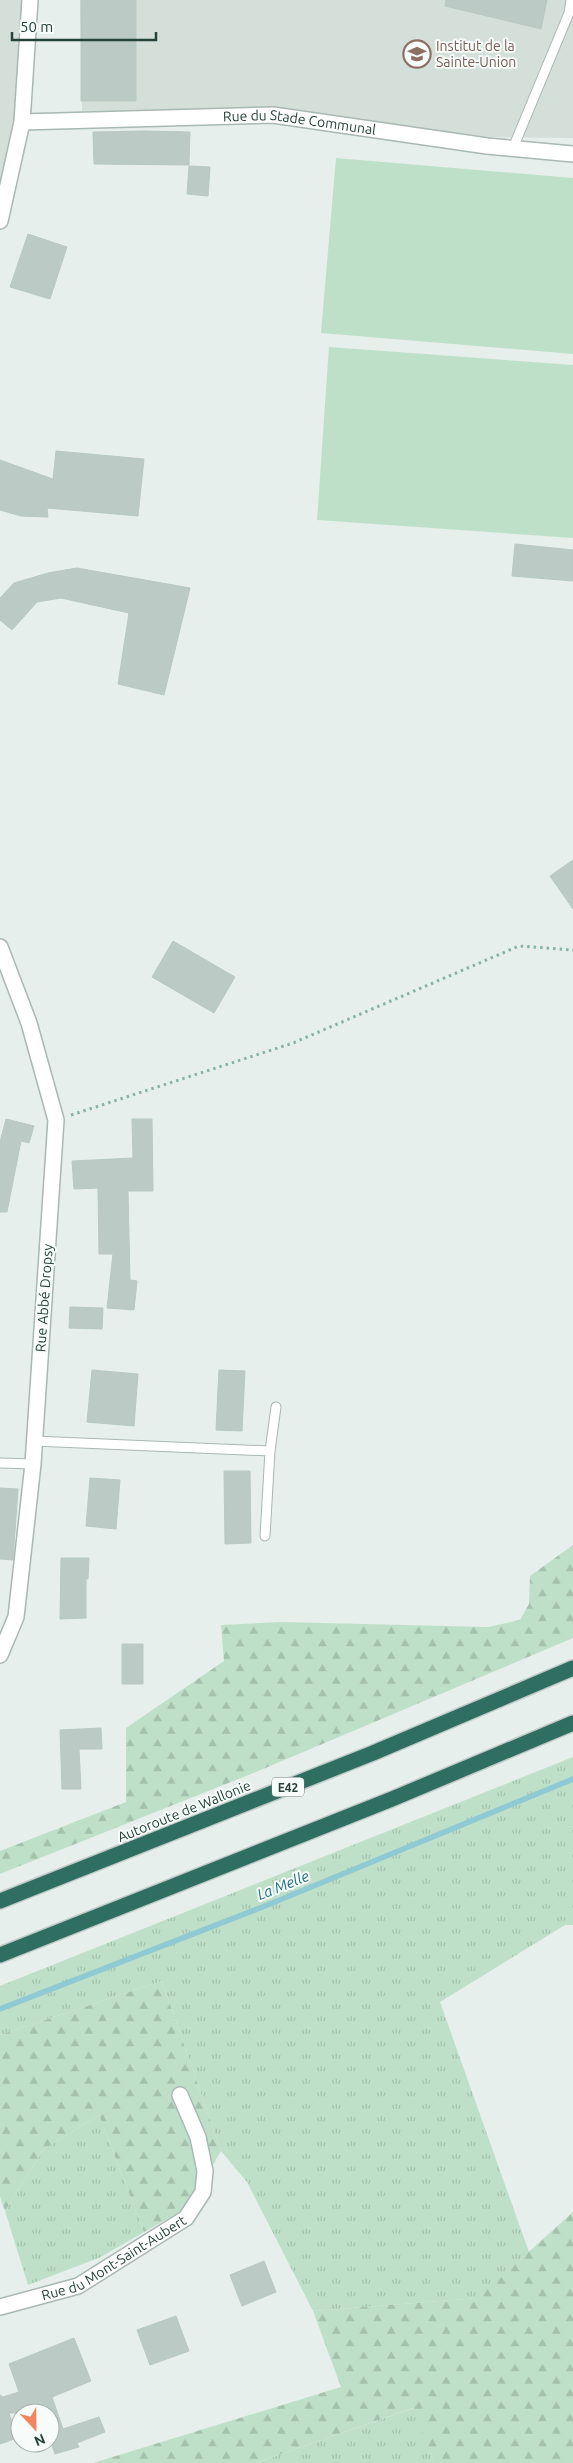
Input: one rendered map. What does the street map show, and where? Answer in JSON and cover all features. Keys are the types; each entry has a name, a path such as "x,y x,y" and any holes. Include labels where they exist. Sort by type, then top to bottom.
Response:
{"highway":[{"name":"Autoroute de Wallonie","path":"0,1901 373,1753 573,1668"},
{"path":"0,1955 392,1799 573,1723"}],"street":[{"path":"0,221 22,122 30,0"},
{"name":"Rue du Stade Communal","path":"22,122 272,115 513,148 573,154"},
{"name":"Rue Abbé Dropsy","path":"0,947 29,1023 56,1120 33,1464 16,1617 0,1655"},
{"name":"Rue du Mont-Saint-Aubert","path":"0,2308 78,2286 186,2218 203,2192 205,2171 198,2137 180,2095"}],"lane":[{"path":"513,148 570,13 572,0"},
{"path":"266,1536 270,1451 276,1407"},
{"path":"34,1441 270,1451"},
{"path":"0,1463 33,1464"}],"path":[{"path":"56,1120 293,1043 519,946 573,949"}],"shaded area":[{"path":"0,0 33,0 0,220"},
{"name":"Institut de la Sainte-Union","path":"80,0 573,0 573,138 490,137 271,109 82,111"}],"green space":[{"path":"336,158 573,178 573,354 321,333"},
{"path":"329,347 573,365 573,538 317,520"},
{"path":"573,1545 573,1638 256,1772 0,1874 0,1851 126,1802 126,1728 224,1661 221,1625 281,1622 488,1627 520,1620 529,1604 530,1576"},
{"path":"573,1757 573,1925 565,1925 440,2002 529,2252 479,2298 313,2311 247,2182 221,2151 162,1981 0,2035 0,1986"},
{"path":"162,1981 221,2151 198,2191 181,2211 144,2232 99,2115 44,2149 5,2211 0,2197 0,2035"},
{"path":"99,2115 144,2232 101,2257 28,2285 5,2211 44,2149"},
{"path":"573,2212 573,2463 434,2463 413,2408 255,2463 93,2463 341,2387 313,2311 478,2298"},
{"path":"414,2408 434,2463 255,2463"}],"building":[{"path":"81,0 136,0 136,101 81,101"},
{"name":"Institut de la Sainte-Union","path":"446,0 547,0 541,29 445,6"},
{"path":"93,132 190,132 189,165 94,164"},
{"path":"189,166 210,167 208,196 187,194"},
{"path":"28,234 67,247 50,299 10,287"},
{"path":"56,451 144,459 138,516 47,508 48,517 21,516 0,510 0,460 53,479"},
{"path":"515,544 573,550 573,581 512,576"},
{"path":"77,568 190,588 164,695 118,684 129,613 61,598 37,602 12,630 0,620 0,598 14,583 48,573"},
{"path":"573,860 573,909 550,876"},
{"path":"173,941 235,977 214,1013 152,977"},
{"path":"6,1119 34,1126 29,1143 21,1141 7,1212 0,1212 0,1142"},
{"path":"132,1119 152,1119 153,1191 128,1191 130,1280 137,1281 134,1310 107,1308 113,1254 99,1254 98,1188 74,1189 72,1161 133,1158"},
{"path":"70,1307 103,1308 102,1329 69,1328"},
{"path":"92,1370 138,1374 134,1426 87,1422"},
{"path":"219,1370 245,1371 242,1431 216,1430"},
{"path":"224,1471 250,1471 251,1543 225,1544"},
{"path":"90,1478 120,1480 116,1529 86,1526"},
{"path":"0,1488 18,1489 13,1560 0,1559"},
{"path":"61,1558 89,1558 88,1579 86,1579 86,1618 60,1619"},
{"path":"122,1644 143,1644 143,1684 122,1684"},
{"path":"101,1728 102,1749 79,1749 81,1789 62,1789 60,1730"},
{"path":"264,2261 276,2292 242,2306 230,2275"},
{"path":"176,2316 189,2351 150,2365 137,2330"},
{"path":"74,2338 91,2381 52,2397 54,2403 10,2403 10,2440 0,2444 0,2395 3,2397 19,2392 9,2364"},
{"path":"99,2417 105,2432 77,2443 79,2447 60,2453 60,2420 63,2429"}],"waterway":[{"name":"La Melle","path":"0,2009 265,1906 573,1779"}],"place":[{"name":"Institut de la Sainte-Union","path":"417,54"}]}
